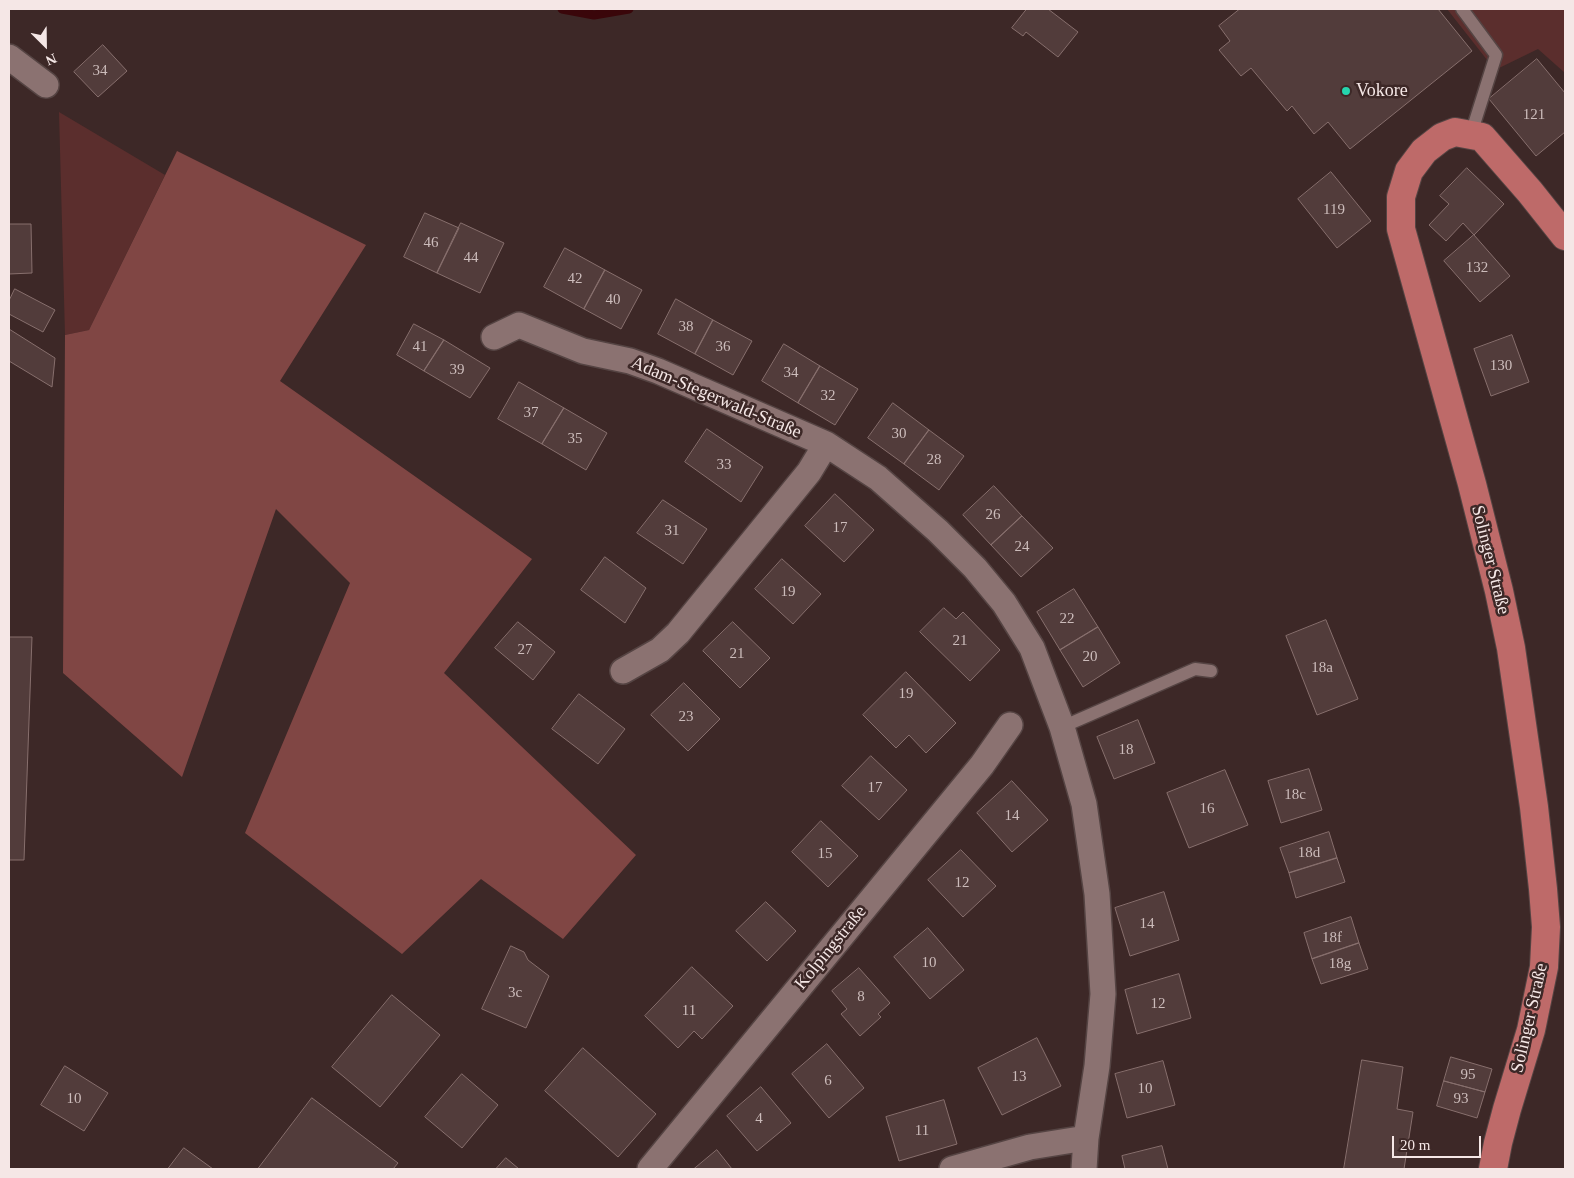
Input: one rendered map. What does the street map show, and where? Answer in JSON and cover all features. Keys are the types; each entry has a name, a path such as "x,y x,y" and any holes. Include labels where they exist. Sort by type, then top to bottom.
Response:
{"main road":[{"name":"Solinger Straße","path":"1471,134 1455,132 1442,137 1424,151 1409,171 1401,197 1401,230 1472,484 1499,591 1511,648 1534,807 1543,889 1546,927 1544,967 1531,1030 1507,1109 1498,1143 1494,1169"},
{"path":"1471,134 1482,136 1565,236"}],"street":[{"path":"9,57 46,85"},
{"name":"Adam-Stegerwald-Straße","path":"494,337 519,324 583,351 630,361 658,371 826,444 878,478 938,531 975,568 1004,603 1032,648 1062,727 1084,804 1098,894 1103,994 1097,1066 1086,1138 1084,1169"},
{"name":"Adam-Stegerwald-Straße","path":"623,671 660,650 678,633 809,472 826,444"},
{"name":"Kolpingstraße","path":"650,1169 982,765 1010,725"},
{"path":"952,1169 1030,1147 1086,1138"}],"lane":[{"path":"1462,9 1496,55 1471,134"},
{"path":"1062,727 1195,669 1211,671"}],"shaded area":[{"path":"1447,9 1565,9 1565,73 1538,49 1495,70"},
{"path":"59,112 165,175 89,330 65,335"},
{"path":"177,151 366,245 280,381 532,559 444,673 636,855 563,939 481,879 402,954 245,833 350,583 276,509 182,777 63,673 65,335 89,330"}],"building":[{"path":"1027,9 1048,9 1078,32 1058,57 1026,32 1023,36 1012,28"},
{"name":"Vokore","path":"1240,9 1438,9 1472,51 1350,149 1328,122 1314,134 1292,106 1287,111 1251,68 1241,76 1219,50 1230,41 1219,26"},
{"path":"103,45 127,71 98,97 74,72"},
{"path":"1537,59 1565,93 1565,132 1536,156 1489,99"},
{"path":"1467,168 1504,204 1474,235 1463,223 1446,241 1429,225 1449,204 1440,196"},
{"path":"1331,172 1371,221 1337,248 1298,199"},
{"path":"425,213 459,228 437,273 404,257"},
{"path":"461,223 504,243 480,293 437,273"},
{"path":"9,224 31,224 32,273 9,274"},
{"path":"1474,235 1510,276 1480,302 1444,261"},
{"path":"565,248 605,270 584,309 544,287"},
{"path":"605,270 642,290 621,329 584,309"},
{"path":"15,289 55,310 43,332 9,314 9,301"},
{"path":"676,299 713,320 695,354 658,334"},
{"path":"713,320 752,341 733,375 695,354"},
{"path":"414,324 444,340 424,371 397,355"},
{"path":"9,329 55,358 52,387 9,361"},
{"path":"1512,335 1529,382 1491,396 1474,349"},
{"path":"444,340 490,368 470,398 424,371"},
{"path":"784,344 820,366 798,403 762,381"},
{"path":"820,366 858,389 835,425 798,403"},
{"path":"519,382 564,408 542,444 498,419"},
{"path":"893,403 929,430 904,464 868,438"},
{"path":"564,408 607,433 586,470 542,444"},
{"path":"707,429 763,467 741,502 685,462"},
{"path":"929,430 964,456 939,490 904,464"},
{"path":"994,486 1022,516 991,545 963,515"},
{"path":"835,494 874,530 844,562 805,526"},
{"path":"663,500 707,529 683,564 637,533"},
{"path":"1022,516 1053,548 1021,577 991,545"},
{"path":"605,557 646,588 625,623 581,590"},
{"path":"782,559 821,594 793,624 755,589"},
{"path":"1074,589 1098,627 1060,650 1037,612"},
{"path":"944,608 956,619 963,612 1000,650 970,681 920,632"},
{"path":"1326,620 1358,699 1317,715 1286,636"},
{"path":"518,622 555,652 533,680 495,648"},
{"path":"733,622 770,658 740,688 703,651"},
{"path":"1098,627 1120,663 1083,687 1060,650"},
{"path":"9,637 32,637 24,860 9,860"},
{"path":"906,672 956,723 926,753 909,735 896,748 863,715"},
{"path":"684,683 720,719 688,751 651,715"},
{"path":"579,694 625,729 598,764 552,729"},
{"path":"1138,720 1155,763 1114,779 1097,737"},
{"path":"871,756 907,790 879,820 842,786"},
{"path":"1309,769 1322,810 1281,823 1268,781"},
{"path":"1225,770 1248,825 1189,848 1167,793"},
{"path":"1012,781 1048,820 1012,852 977,813"},
{"path":"821,821 858,856 828,887 792,852"},
{"path":"1329,832 1337,858 1289,873 1280,848"},
{"path":"961,850 996,886 963,917 928,880"},
{"path":"1337,858 1345,882 1296,898 1289,873"},
{"path":"1164,892 1179,940 1130,956 1115,908"},
{"path":"766,902 796,931 767,961 736,931"},
{"path":"1351,917 1359,943 1312,959 1304,933"},
{"path":"928,928 964,970 930,999 894,957"},
{"path":"1359,943 1368,969 1321,984 1312,959"},
{"path":"511,946 524,952 528,960 549,976 526,1028 482,1009"},
{"path":"692,967 733,1006 702,1039 694,1031 678,1048 645,1016"},
{"path":"859,968 890,1003 878,1014 881,1017 860,1036 841,1014 847,1009 832,991"},
{"path":"1179,974 1191,1018 1137,1034 1125,990"},
{"path":"392,995 440,1035 380,1107 332,1067"},
{"path":"1037,1038 1061,1086 1002,1115 978,1068"},
{"path":"827,1044 864,1088 829,1118 792,1074"},
{"path":"583,1048 656,1114 618,1157 545,1091"},
{"path":"1451,1057 1492,1069 1485,1092 1444,1081"},
{"path":"1362,1060 1403,1067 1397,1109 1413,1112 1404,1169 1344,1169"},
{"path":"1163,1061 1175,1105 1127,1118 1115,1074"},
{"path":"65,1066 108,1093 84,1131 41,1105"},
{"path":"462,1074 498,1105 462,1148 425,1117"},
{"path":"1444,1081 1485,1092 1477,1118 1437,1106"},
{"path":"761,1087 791,1123 757,1151 727,1116"},
{"path":"312,1098 398,1163 393,1169 258,1169"},
{"path":"944,1100 957,1144 899,1161 886,1117"},
{"path":"1162,1146 1168,1169 1125,1169 1122,1156"},
{"path":"184,1148 213,1169 168,1169"},
{"path":"717,1150 732,1169 694,1169"},
{"path":"506,1158 519,1169 496,1169"}],"waterway":[{"path":"562,9 594,15 629,9"}],"place":[{"name":"Vokore","path":"1346,91"}]}
